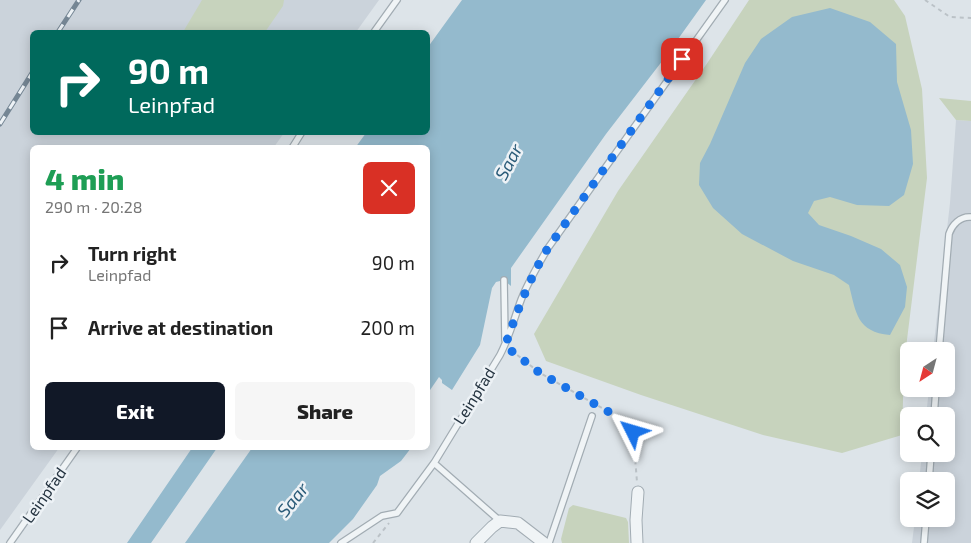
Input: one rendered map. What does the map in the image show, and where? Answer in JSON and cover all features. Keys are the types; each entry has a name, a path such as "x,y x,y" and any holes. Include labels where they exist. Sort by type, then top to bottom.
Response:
{"street":[{"path":"637,543 638,492"},
{"path":"476,543 492,526 500,521 518,523 544,543"}],"lane":[{"path":"375,30 397,0"},
{"name":"Leinpfad","path":"397,513 434,463 505,346 521,300 536,267 548,248 725,0"},
{"path":"940,342 948,234 955,223 966,216 971,217"},
{"path":"504,280 505,346"},
{"path":"550,543 592,416"},
{"name":"Leinpfad","path":"10,543 76,450"},
{"path":"434,463 500,521"},
{"path":"341,543 382,516 397,513"},
{"path":"924,543 925,527"}],"path":[{"path":"925,0 950,17 971,18"},
{"path":"505,346 540,373 609,412 633,432 638,492"},
{"path":"373,543 397,513"}],"shaded area":[{"path":"0,0 379,0 357,30 30,30 30,135 283,135 275,145 30,145 30,450 58,450 0,530"},
{"path":"956,120 971,121 971,543 912,543 914,527 955,527 955,472 920,472 921,462 955,462 955,407 927,407 928,398 955,398 955,342 934,342 950,203"}],"green space":[{"path":"202,0 284,0 283,6 266,30 184,30"},
{"path":"749,0 894,0 905,16 922,89 927,178 907,342 900,342 900,398 903,398 903,407 900,407 900,436 842,453 763,435 641,395 546,361 534,334 618,191"},
{"path":"939,98 971,101 971,121 956,120"},
{"path":"573,505 626,518 628,522 629,543 562,543 561,539 569,508"}],"water":[{"name":"Saar","path":"462,0 706,0 606,134 511,268 511,286 504,280 496,282 492,288 480,345 452,390 442,383 439,377 430,390 430,145 357,145 365,135 430,135 430,44"},
{"path":"830,8 870,22 896,44 897,82 911,130 913,164 904,195 889,206 857,205 830,197 814,201 808,213 819,225 881,249 900,265 907,287 905,307 890,335 871,330 864,325 856,312 849,285 834,275 793,261 742,234 713,208 699,185 700,163 745,63 761,39 792,17"},
{"path":"191,450 216,450 151,543 127,543"},
{"name":"Saar","path":"251,450 409,450 401,461 380,476 377,485 353,519 329,543 185,543"}],"railway":[{"path":"59,30 79,0"},
{"path":"0,124 30,76"}],"route":[{"path":"633,432 609,412 574,394 540,373 505,346 521,300 536,267 682,59"}]}
